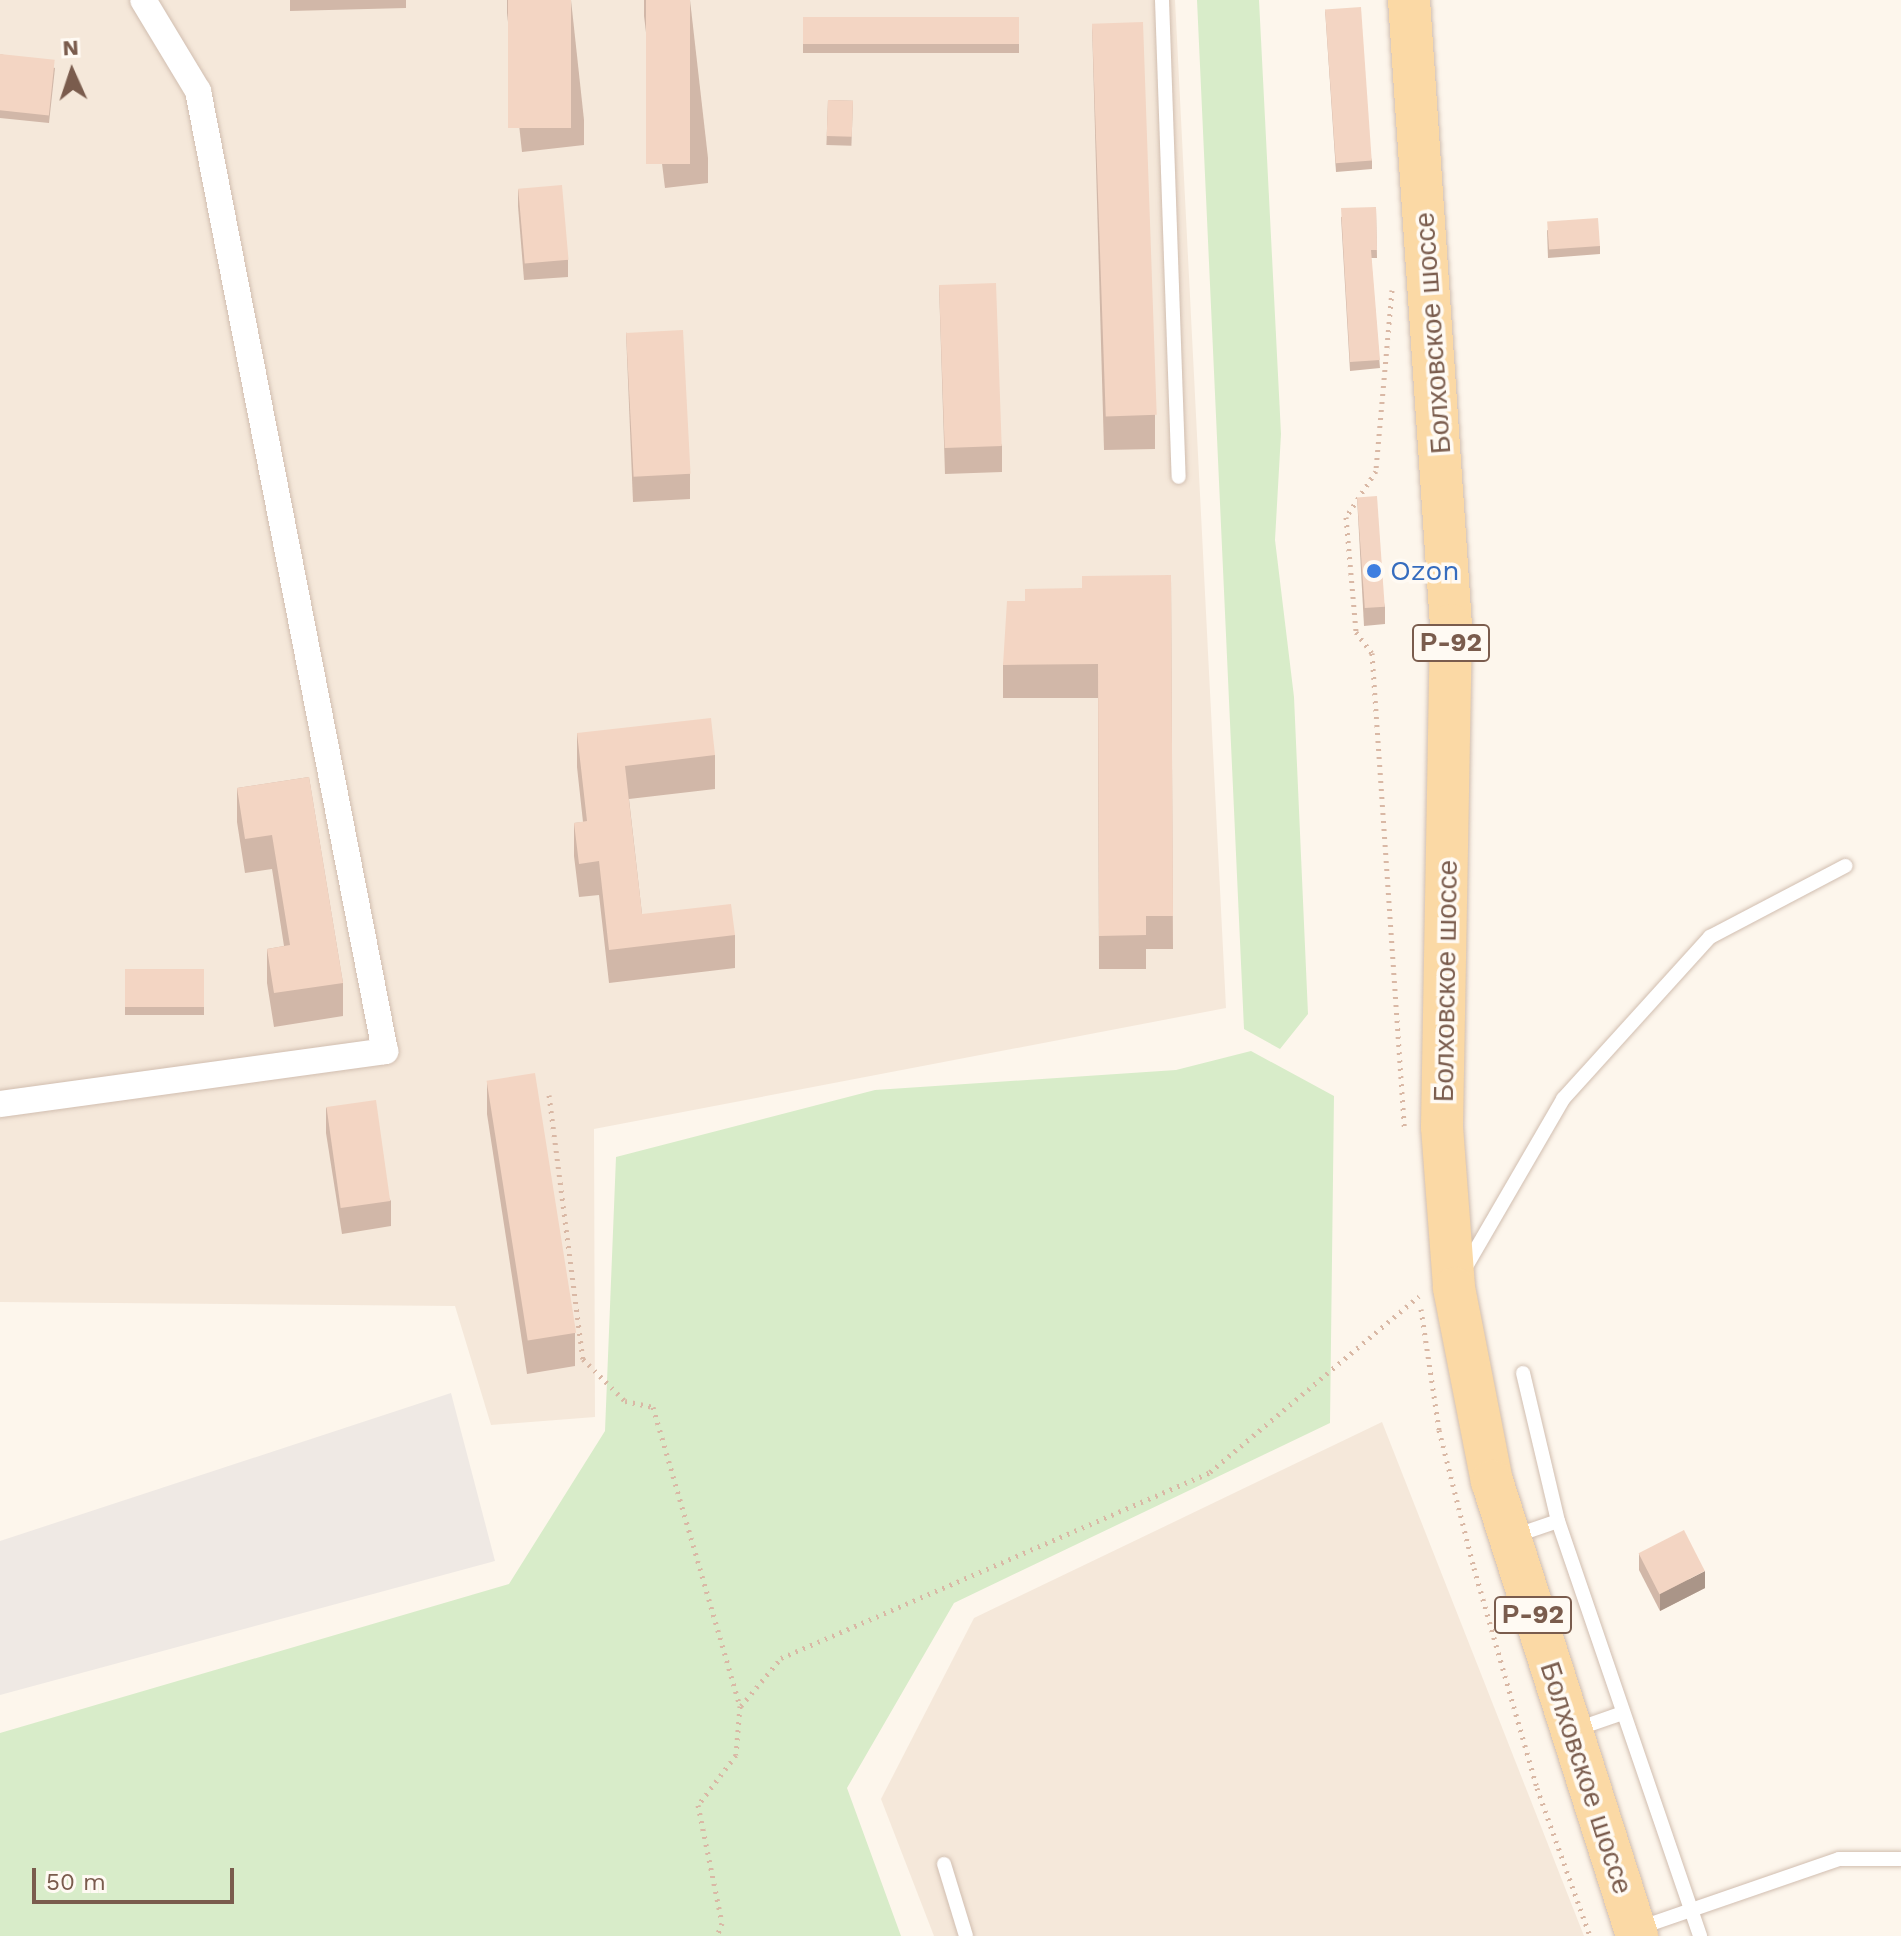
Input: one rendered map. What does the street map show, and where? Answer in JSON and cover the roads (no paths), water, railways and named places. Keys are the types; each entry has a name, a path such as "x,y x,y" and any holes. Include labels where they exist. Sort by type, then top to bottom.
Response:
{"main road":[{"name":"Болховское шоссе","path":"1409,0 1451,625 1437,1292 1509,1538 1636,1932"}],"street":[{"path":"0,1104 385,1051 198,91 143,0"}],"lane":[{"path":"1162,0 1179,477"},
{"path":"1437,1292 1563,1099 1710,937 1845,866"},
{"path":"1523,1373 1558,1521 1700,1936"},
{"path":"1509,1538 1558,1521"},
{"path":"1570,1731 1623,1713"},
{"path":"1636,1932 1839,1859 1901,1859"},
{"path":"944,1864 966,1936"}],"place":[{"name":"Ozon","path":"1374,571"}]}
